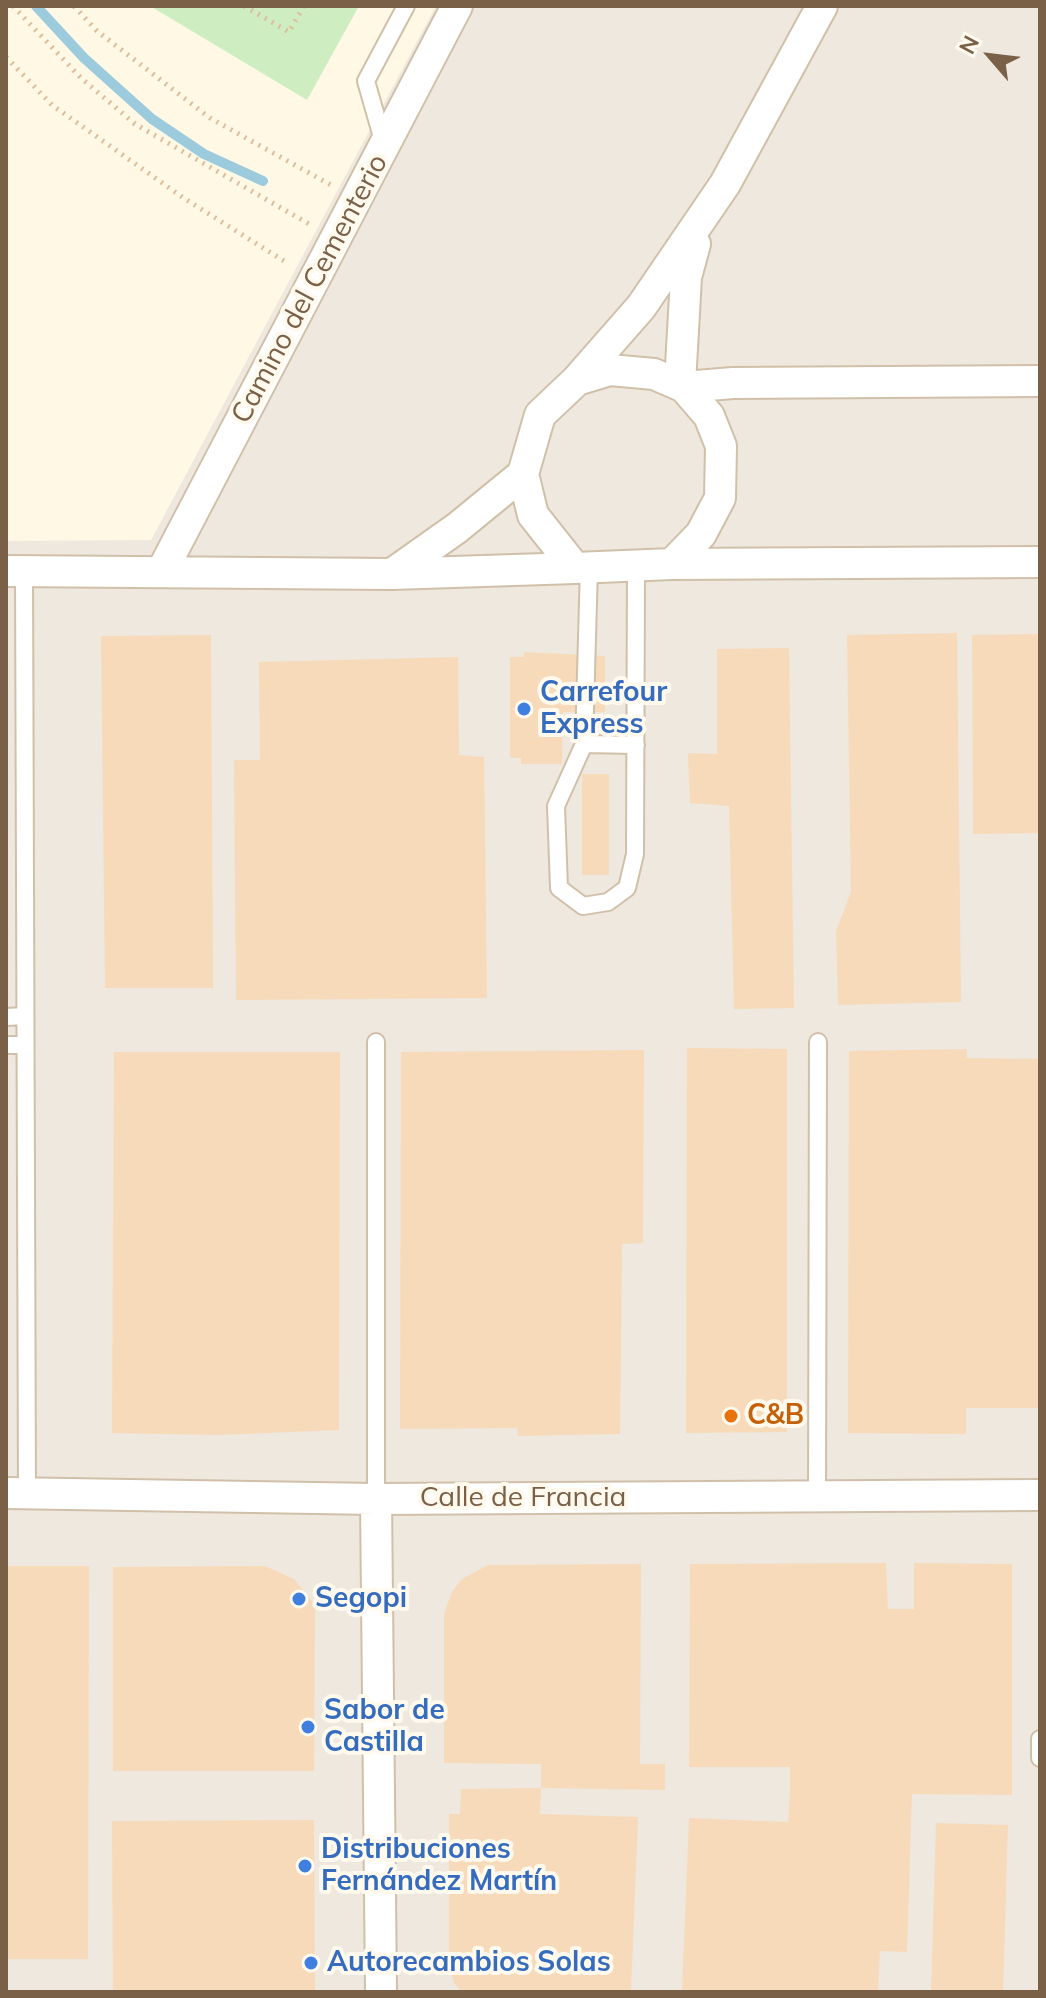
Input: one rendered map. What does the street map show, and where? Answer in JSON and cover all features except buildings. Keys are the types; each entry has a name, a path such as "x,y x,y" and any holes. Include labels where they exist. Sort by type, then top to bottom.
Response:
{"street":[{"name":"Camino del Cementerio","path":"162,571 457,6"},
{"path":"582,568 533,515 523,474 540,415 577,380 641,307 701,221 725,184 822,6"},
{"path":"672,564 701,534 720,498 721,446 709,416 682,385 686,277 701,221"},
{"path":"577,380 610,370 654,374 682,385 1040,381"},
{"path":"392,574 457,528 523,474"},
{"path":"15,571 392,574 672,564 1040,562"},
{"name":"Calle de Francia","path":"16,1493 376,1499 1040,1495"},
{"path":"376,1499 381,1992"}],"lane":[{"path":"384,146 366,81 406,6"},
{"path":"582,568 584,744 556,806 559,888 583,906 608,902 627,888 635,854 636,566"},
{"path":"15,571 25,1016 16,1493"},
{"path":"584,744 636,745"},
{"path":"6,1017 25,1016"},
{"path":"376,1042 376,1499"},
{"path":"817,1495 818,1042"},
{"path":"6,1045 25,1045"},
{"path":"1040,1739 1040,1758"}],"path":[{"path":"13,6 81,78 135,124 335,239"},
{"path":"74,6 97,31 210,118 357,199"},
{"path":"244,6 289,32 304,6"},
{"path":"6,57 52,105 185,199 314,279"}],"shaded area":[{"path":"436,6 1040,6 1040,1992 6,1992 6,541 151,540"}],"green space":[{"path":"150,6 359,6 307,100"}],"waterway":[{"path":"36,6 84,58 152,119 204,154 263,181"}],"place":[{"name":"Carrefour Express","path":"524,709"},
{"name":"C&B","path":"731,1416"},
{"name":"Segopi","path":"299,1599"},
{"name":"Sabor de Castilla","path":"308,1727"},
{"name":"Distribuciones Fernández Martín","path":"305,1866"},
{"name":"Autorecambios Solas","path":"311,1963"}]}
